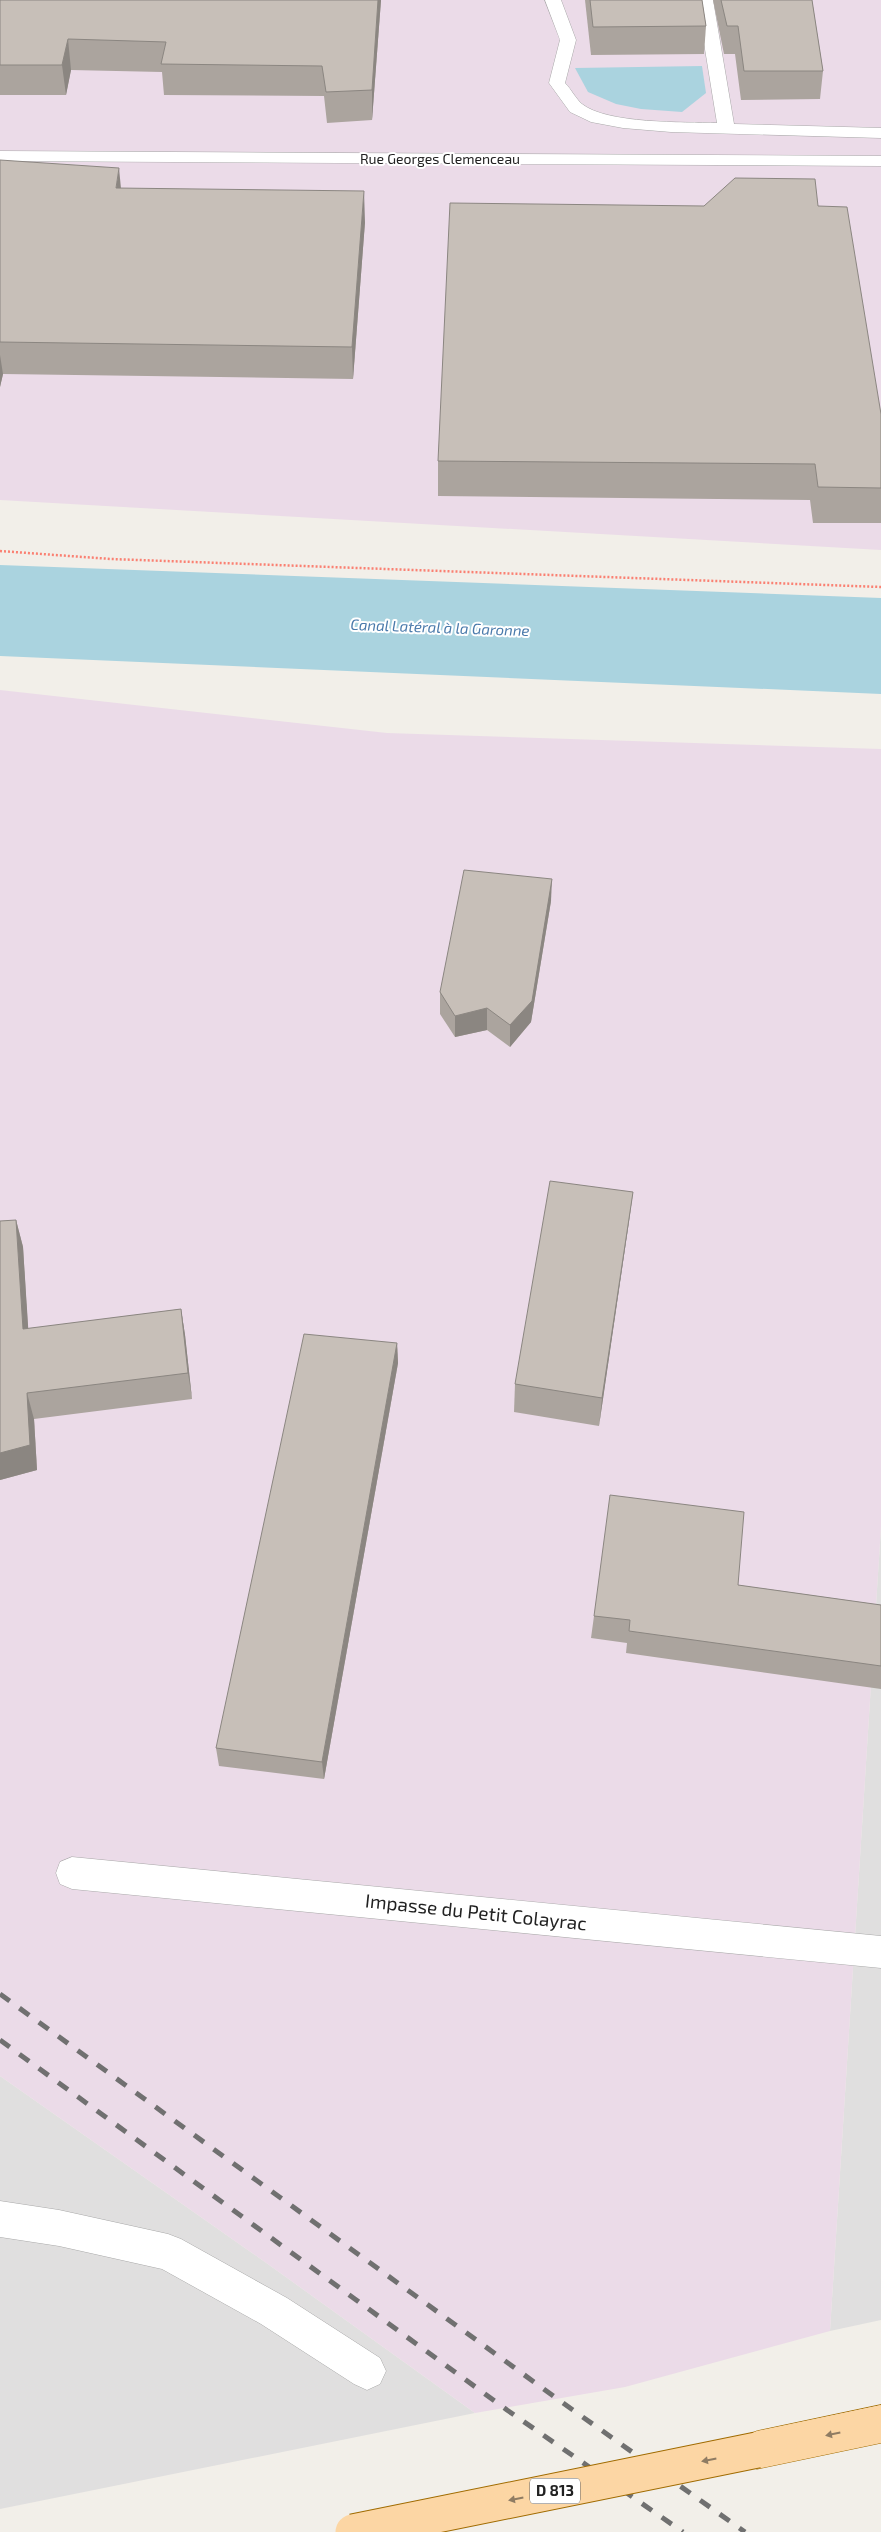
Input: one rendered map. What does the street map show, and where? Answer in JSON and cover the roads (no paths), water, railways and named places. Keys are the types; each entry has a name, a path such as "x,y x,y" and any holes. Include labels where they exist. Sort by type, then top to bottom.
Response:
{"main road":[{"name":"D 813","path":"353,2532 881,2424"}],"street":[{"path":"553,0 568,40 557,83 576,108 597,118 622,123 726,128 879,131"},
{"path":"705,0 726,128"},
{"name":"Rue Georges Clemenceau","path":"0,156 881,162"},
{"name":"Impasse du Petit Colayrac","path":"72,1873 881,1952"},
{"path":"0,2219 59,2228 168,2252 274,2311 367,2371"}],"water":[{"path":"702,66 706,93 682,112 641,109 616,104 588,92 575,68"},
{"name":"Canal Latéral à la Garonne","path":"0,565 881,598 881,694 0,656"}],"railway":[{"path":"0,1994 563,2403 745,2532"},
{"path":"0,2040 507,2410 683,2532"}]}
